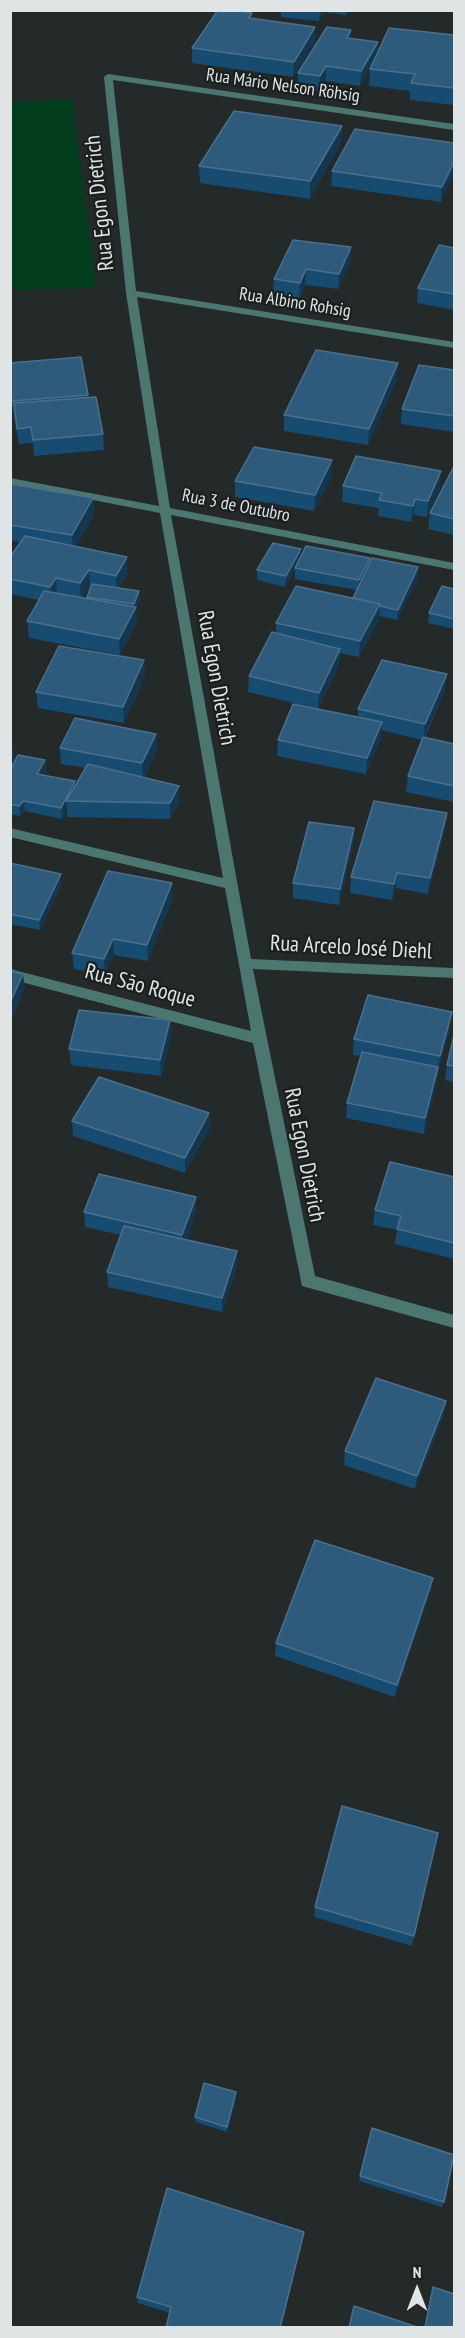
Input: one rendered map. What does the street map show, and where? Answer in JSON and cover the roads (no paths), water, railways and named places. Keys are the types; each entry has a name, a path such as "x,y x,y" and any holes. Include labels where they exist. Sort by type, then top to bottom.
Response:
{"street":[{"name":"Rua Mário Nelson Röhsig","path":"108,77 454,127"},
{"name":"Rua Egon Dietrich","path":"108,77 130,293 165,512 245,964 308,1281 454,1321"},
{"name":"Rua Albino Rohsig","path":"130,293 454,345"},
{"name":"Rua 3 de Outubro","path":"10,481 454,566"},
{"path":"10,832 231,885"},
{"name":"Rua Arcelo José Diehl","path":"245,964 454,973"},
{"name":"Rua São Roque","path":"10,974 260,1039"}]}
